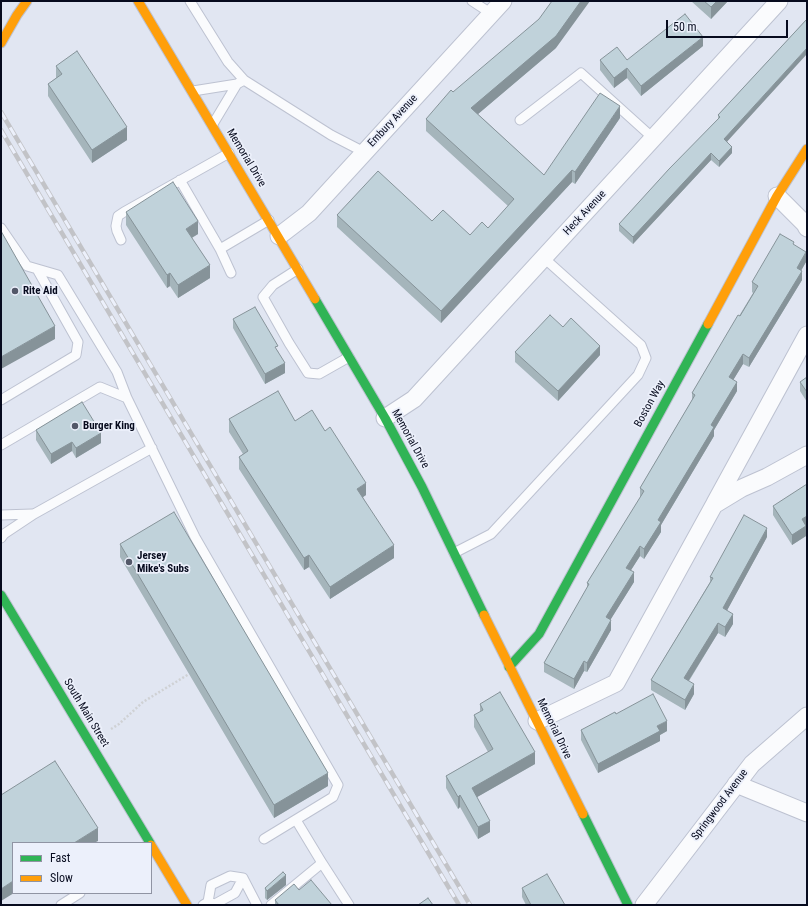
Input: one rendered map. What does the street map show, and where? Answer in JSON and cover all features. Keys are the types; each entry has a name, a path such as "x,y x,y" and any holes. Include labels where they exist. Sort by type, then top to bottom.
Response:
{"street":[{"path":"1,43 27,1"},
{"name":"Memorial Drive","path":"138,1 279,236 385,418 422,486 509,667 628,905"},
{"name":"Embury Avenue","path":"279,236 309,213 503,1"},
{"name":"Heck Avenue","path":"385,418 414,399 779,1"},
{"name":"Boston Way","path":"509,667 539,634 777,196 807,149"},
{"path":"777,196 805,224 807,228"},
{"path":"537,721 616,683 807,335"},
{"path":"714,505 742,488 767,477 807,455"},
{"name":"South Main Street","path":"1,595 149,842"},
{"name":"Springwood Avenue","path":"644,905 752,764 807,716"},
{"path":"736,784 807,813"},
{"name":"South Main Street","path":"152,847 187,905"}],"lane":[{"path":"190,1 240,82 331,135 364,152"},
{"path":"472,1 492,14"},
{"path":"520,120 582,73 653,138"},
{"path":"192,91 240,82"},
{"path":"212,125 240,82"},
{"path":"121,240 116,226 118,216 229,153"},
{"path":"180,180 220,249 231,273"},
{"path":"220,249 269,220"},
{"path":"1,228 27,266 58,275 117,372 127,398 195,537 338,785 333,796 264,840"},
{"path":"454,553 491,534 638,375 646,358 641,345 544,258"},
{"path":"1,400 76,355 78,342 37,269"},
{"path":"298,269 273,285 263,297 289,343 308,373 319,374 349,357"},
{"path":"1,445 100,387 127,398"},
{"path":"1,538 4,534 34,514 152,448"},
{"path":"1,515 34,514"},
{"path":"296,820 349,905"},
{"path":"271,905 322,863"},
{"path":"242,878 235,893 209,904 210,885 230,876 242,878 258,905"},
{"path":"61,905 78,894"}],"path":[{"path":"111,729 119,724 143,702 189,674"}],"building":[{"path":"552,1 581,1 556,36 471,108 544,175 600,93 620,106 575,172 572,170 441,311 337,215 378,171 432,221 443,210 470,235 482,222 488,228 514,199 426,119 451,90 453,92 539,19"},
{"path":"704,1 717,1 711,7"},
{"path":"685,14 703,37 641,86 627,68 614,78 600,60 617,47 627,60"},
{"path":"807,19 807,48 724,139 732,147 719,161 711,153 633,237 619,224 669,169 720,117 718,115"},
{"path":"77,51 127,127 92,150 48,84 62,74 56,66"},
{"path":"173,182 198,221 186,229 210,265 178,285 170,273 167,275 126,212"},
{"name":"Rite Aid","path":"1,231 55,326 1,357"},
{"path":"780,234 794,242 793,244 806,252 797,268 802,271 749,358 743,354 729,377 737,382 711,425 714,427 658,520 661,522 644,549 640,546 626,568 634,572 606,617 611,620 587,663 584,661 574,679 544,663 589,584 587,583 644,491 640,488 695,395 692,393 738,315 740,316 758,286 752,282"},
{"path":"255,307 278,346 275,347 285,363 265,374 233,319"},
{"path":"550,315 563,327 571,318 600,346 558,391 515,352"},
{"path":"807,377 807,392 800,382"},
{"path":"278,391 295,421 312,410 325,431 330,427 366,483 357,489 394,545 330,587 309,555 304,558 239,457 248,451 229,419"},
{"name":"Burger King","path":"82,402 101,433 76,448 72,442 51,454 36,430"},
{"path":"807,484 807,516 802,519 806,526 792,535 773,506"},
{"path":"174,512 328,773 274,805 120,544"},
{"path":"744,515 767,528 723,608 733,614 725,627 718,623 684,678 694,684 685,700 651,680 713,578 710,577"},
{"path":"500,692 535,752 472,788 490,821 478,827 460,795 458,797 446,776 493,749 474,715 483,710 480,704"},
{"path":"653,694 667,721 657,726 660,731 598,764 581,730 615,712 616,714"},
{"path":"55,761 98,828 76,842 12,842 12,882 1,889 1,795"},
{"path":"283,872 286,875 267,891 265,888"},
{"path":"547,874 565,905 531,905 522,888"},
{"path":"311,880 332,905 279,905 275,900 294,884 299,890"},
{"path":"428,898 433,905 418,905"}],"railway":[{"path":"1,112 470,905"},
{"path":"1,130 459,905"}],"traffic: fast":[{"path":"315,299 385,418 422,487 484,615"},
{"path":"509,667 539,634 708,324"},
{"path":"1,595 149,842"},
{"path":"583,814 628,905"}],"traffic: slow":[{"path":"1,43 27,1"},
{"path":"138,1 315,299"},
{"path":"708,324 777,196 807,149"},
{"path":"484,615 583,814"},
{"path":"152,847 187,905"}],"place":[{"name":"Rite Aid","path":"15,291"},
{"name":"Burger King","path":"75,426"},
{"name":"Jersey Mike's Subs","path":"129,562"}]}
